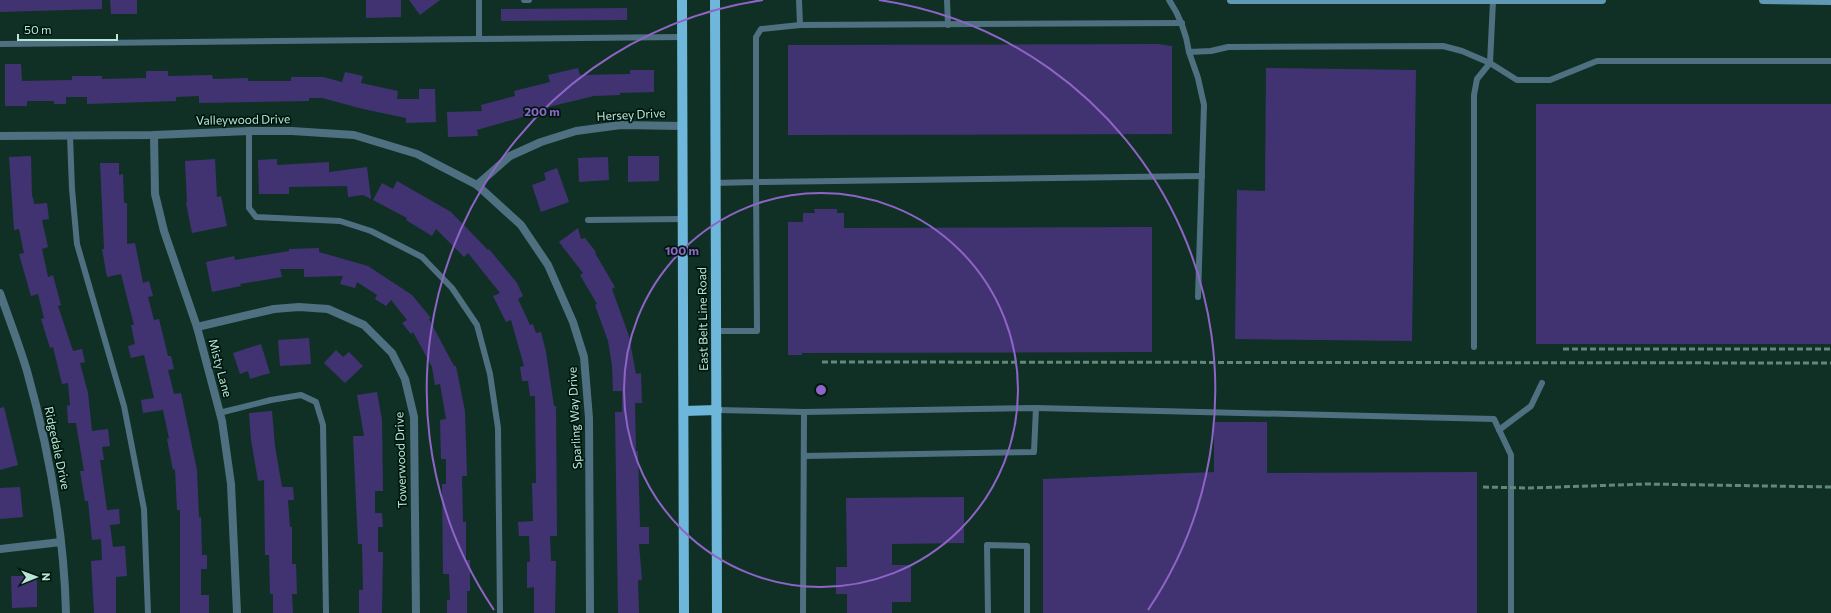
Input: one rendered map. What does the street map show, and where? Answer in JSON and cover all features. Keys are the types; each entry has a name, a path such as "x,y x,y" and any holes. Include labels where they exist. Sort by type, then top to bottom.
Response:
{"main road":[{"name":"East Belt Line Road","path":"682,0 684,613"},
{"name":"East Belt Line Road","path":"715,0 714,183 717,410 717,613"},
{"path":"684,411 717,410"}],"street":[{"path":"1231,0 1602,0"},
{"path":"1763,0 1831,1"},
{"name":"Hersey Drive","path":"477,185 510,156 541,142 576,131 621,125 682,126"},
{"name":"Valleywood Drive","path":"0,136 154,135 249,131 292,131 354,135 417,154 477,185"},
{"name":"Misty Lane","path":"154,135 155,194 164,231 197,327 219,413 231,484 238,613"},
{"name":"Sparling Way Drive","path":"477,185 521,225 548,265 573,322 584,357 589,418 590,613"},
{"name":"Ridgedale Drive","path":"0,293 26,369 46,445 61,542 66,613"},
{"name":"Towerwood Drive","path":"197,327 274,309 299,307 328,309 364,325 392,353 405,379 414,417 416,613"},
{"path":"0,549 61,542"}],"lane":[{"path":"479,0 479,39"},
{"path":"524,0 529,0"},
{"path":"800,0 800,25"},
{"path":"947,0 948,25"},
{"path":"1169,0 1178,12 1182,23 1189,52 1198,78 1204,105 1198,297"},
{"path":"1474,347 1474,94 1477,79 1490,63 1493,1"},
{"path":"716,332 757,332 756,36 761,29 800,25 1182,23"},
{"path":"0,44 682,37"},
{"path":"1189,52 1211,51 1228,47 1443,46 1462,51 1490,63 1517,80 1550,80 1597,61 1831,61"},
{"path":"249,131 249,208 256,217 340,221 371,231 422,257 452,288 477,325 490,374 498,428 500,613"},
{"path":"70,136 72,189 77,244 124,406 144,509 148,613"},
{"path":"714,183 1202,176"},
{"path":"588,220 683,219"},
{"path":"1499,430 1531,406 1542,383"},
{"path":"219,413 271,400 301,395 316,402 323,425 326,613"},
{"path":"717,410 804,412 1036,408 1494,419 1511,455 1511,613"},
{"path":"804,456 1034,452 1036,408"},
{"path":"803,613 804,412"},
{"path":"988,613 987,545 1027,546 1027,613"}],"building":[{"path":"0,0 102,0 102,9 0,12"},
{"path":"110,0 137,0 137,14 111,14"},
{"path":"366,0 401,0 401,17 366,18"},
{"path":"409,0 440,0 420,15"},
{"path":"627,8 627,20 501,21 501,9"},
{"path":"1158,44 1172,46 1172,134 788,135 788,45"},
{"path":"5,64 21,64 22,81 72,80 72,76 102,76 102,79 146,78 146,71 168,71 168,76 212,75 213,79 248,78 248,81 291,81 291,77 323,77 342,82 345,72 363,76 361,83 398,91 397,99 419,99 419,89 435,89 436,122 406,123 406,118 363,109 322,98 309,98 309,101 199,103 199,96 176,97 176,101 87,104 87,97 66,97 66,104 54,104 54,101 27,101 27,106 5,106"},
{"path":"578,68 580,75 630,74 630,70 654,70 654,92 620,93 620,95 594,96 540,109 540,112 477,130 478,136 448,137 447,112 482,111 481,105 515,96 514,91 550,82 548,75"},
{"path":"1266,68 1416,70 1412,341 1235,339 1237,190 1265,191"},
{"path":"1536,104 1831,104 1831,344 1536,344"},
{"path":"31,156 32,197 34,204 47,203 49,219 42,220 48,247 42,249 48,277 53,275 61,305 58,306 73,351 82,349 85,362 80,363 88,393 92,431 108,429 110,446 102,447 104,460 100,460 107,510 119,509 120,524 110,525 113,547 125,546 127,576 116,577 116,613 94,613 91,561 102,560 101,539 92,540 88,501 85,501 80,471 84,471 76,423 68,423 67,406 70,405 68,383 62,384 53,347 50,348 41,319 44,318 38,294 31,296 19,254 24,253 19,229 14,230 9,157"},
{"path":"628,156 659,156 659,181 628,182"},
{"path":"608,157 609,180 579,182 578,158"},
{"path":"215,159 217,197 221,196 227,226 192,233 186,203 185,161"},
{"path":"277,159 277,165 329,162 329,172 367,167 371,199 363,195 348,197 347,186 289,187 289,194 259,194 258,160"},
{"path":"100,163 119,163 119,175 123,174 124,203 127,203 127,244 135,243 143,283 149,281 153,296 148,297 154,320 159,319 168,356 171,356 174,369 168,370 174,394 181,393 197,470 199,517 201,517 202,555 207,555 207,569 201,569 201,595 209,595 209,613 180,613 180,510 177,510 175,469 173,470 167,439 169,438 163,410 143,413 141,400 154,398 144,355 131,358 128,346 135,344 131,325 134,325 121,274 107,277 102,249 104,249"},
{"path":"557,168 569,202 541,212 532,185 546,180 544,173"},
{"path":"397,181 451,212 488,250 489,249 517,283 523,296 518,299 530,325 533,324 536,333 541,332 546,352 554,406 556,406 557,536 550,536 551,561 556,561 555,613 534,613 534,587 527,588 527,562 530,562 529,536 519,536 518,522 533,521 532,483 536,483 535,396 530,396 528,381 522,381 520,367 524,366 511,320 506,322 493,296 500,293 468,253 464,257 436,229 432,236 406,220 407,218 373,200 382,183 393,189"},
{"path":"814,209 837,209 837,213 844,213 844,228 1152,227 1152,352 802,353 802,355 788,355 788,222 803,222 803,213 815,213"},
{"path":"578,228 581,239 585,238 596,252 595,253 615,287 612,289 629,336 636,374 641,373 642,403 635,403 636,451 638,451 640,527 649,527 649,544 639,544 642,580 638,580 639,613 618,613 615,412 622,412 622,391 613,391 612,365 608,341 595,305 597,304 580,275 583,273 559,242"},
{"path":"319,248 319,252 368,266 412,295 431,318 429,319 454,366 456,366 465,411 467,476 462,476 463,522 466,522 466,560 470,560 470,591 467,591 467,613 447,613 447,600 450,600 449,574 443,574 442,484 446,484 446,459 441,459 440,420 446,419 440,384 435,385 432,367 413,332 411,334 402,323 407,320 391,300 386,306 375,299 377,295 357,282 355,288 340,284 343,276 304,277 304,269 280,269 282,277 240,284 241,286 212,292 206,262 234,256 235,260 289,251 289,249"},
{"path":"309,338 311,364 280,366 278,340"},
{"path":"261,344 270,373 250,379 248,371 240,374 233,353"},
{"path":"336,350 343,357 349,352 363,366 345,383 324,363"},
{"path":"377,392 382,420 383,491 375,491 375,513 382,513 383,527 378,527 378,552 383,552 382,613 359,613 359,590 363,590 362,544 358,544 353,436 364,436 357,395"},
{"path":"4,407 18,465 0,470 0,408"},
{"path":"272,411 275,446 282,487 293,487 294,500 288,500 290,527 292,527 292,564 296,564 297,594 292,594 293,613 273,613 273,594 270,594 269,555 265,555 264,480 258,481 251,440 249,413"},
{"path":"1214,422 1267,422 1267,473 1477,472 1477,613 1043,613 1043,479 1214,472"},
{"path":"20,487 23,517 0,519 0,488"},
{"path":"964,497 964,543 892,544 892,565 911,565 911,602 892,602 892,613 847,613 847,594 836,594 836,567 847,567 846,498"},
{"path":"11,576 37,576 37,607 12,608"}],"railway":[{"path":"1563,349 1831,349"},
{"path":"822,362 1831,363"},
{"path":"1483,487 1530,488 1646,484 1831,487"}]}
